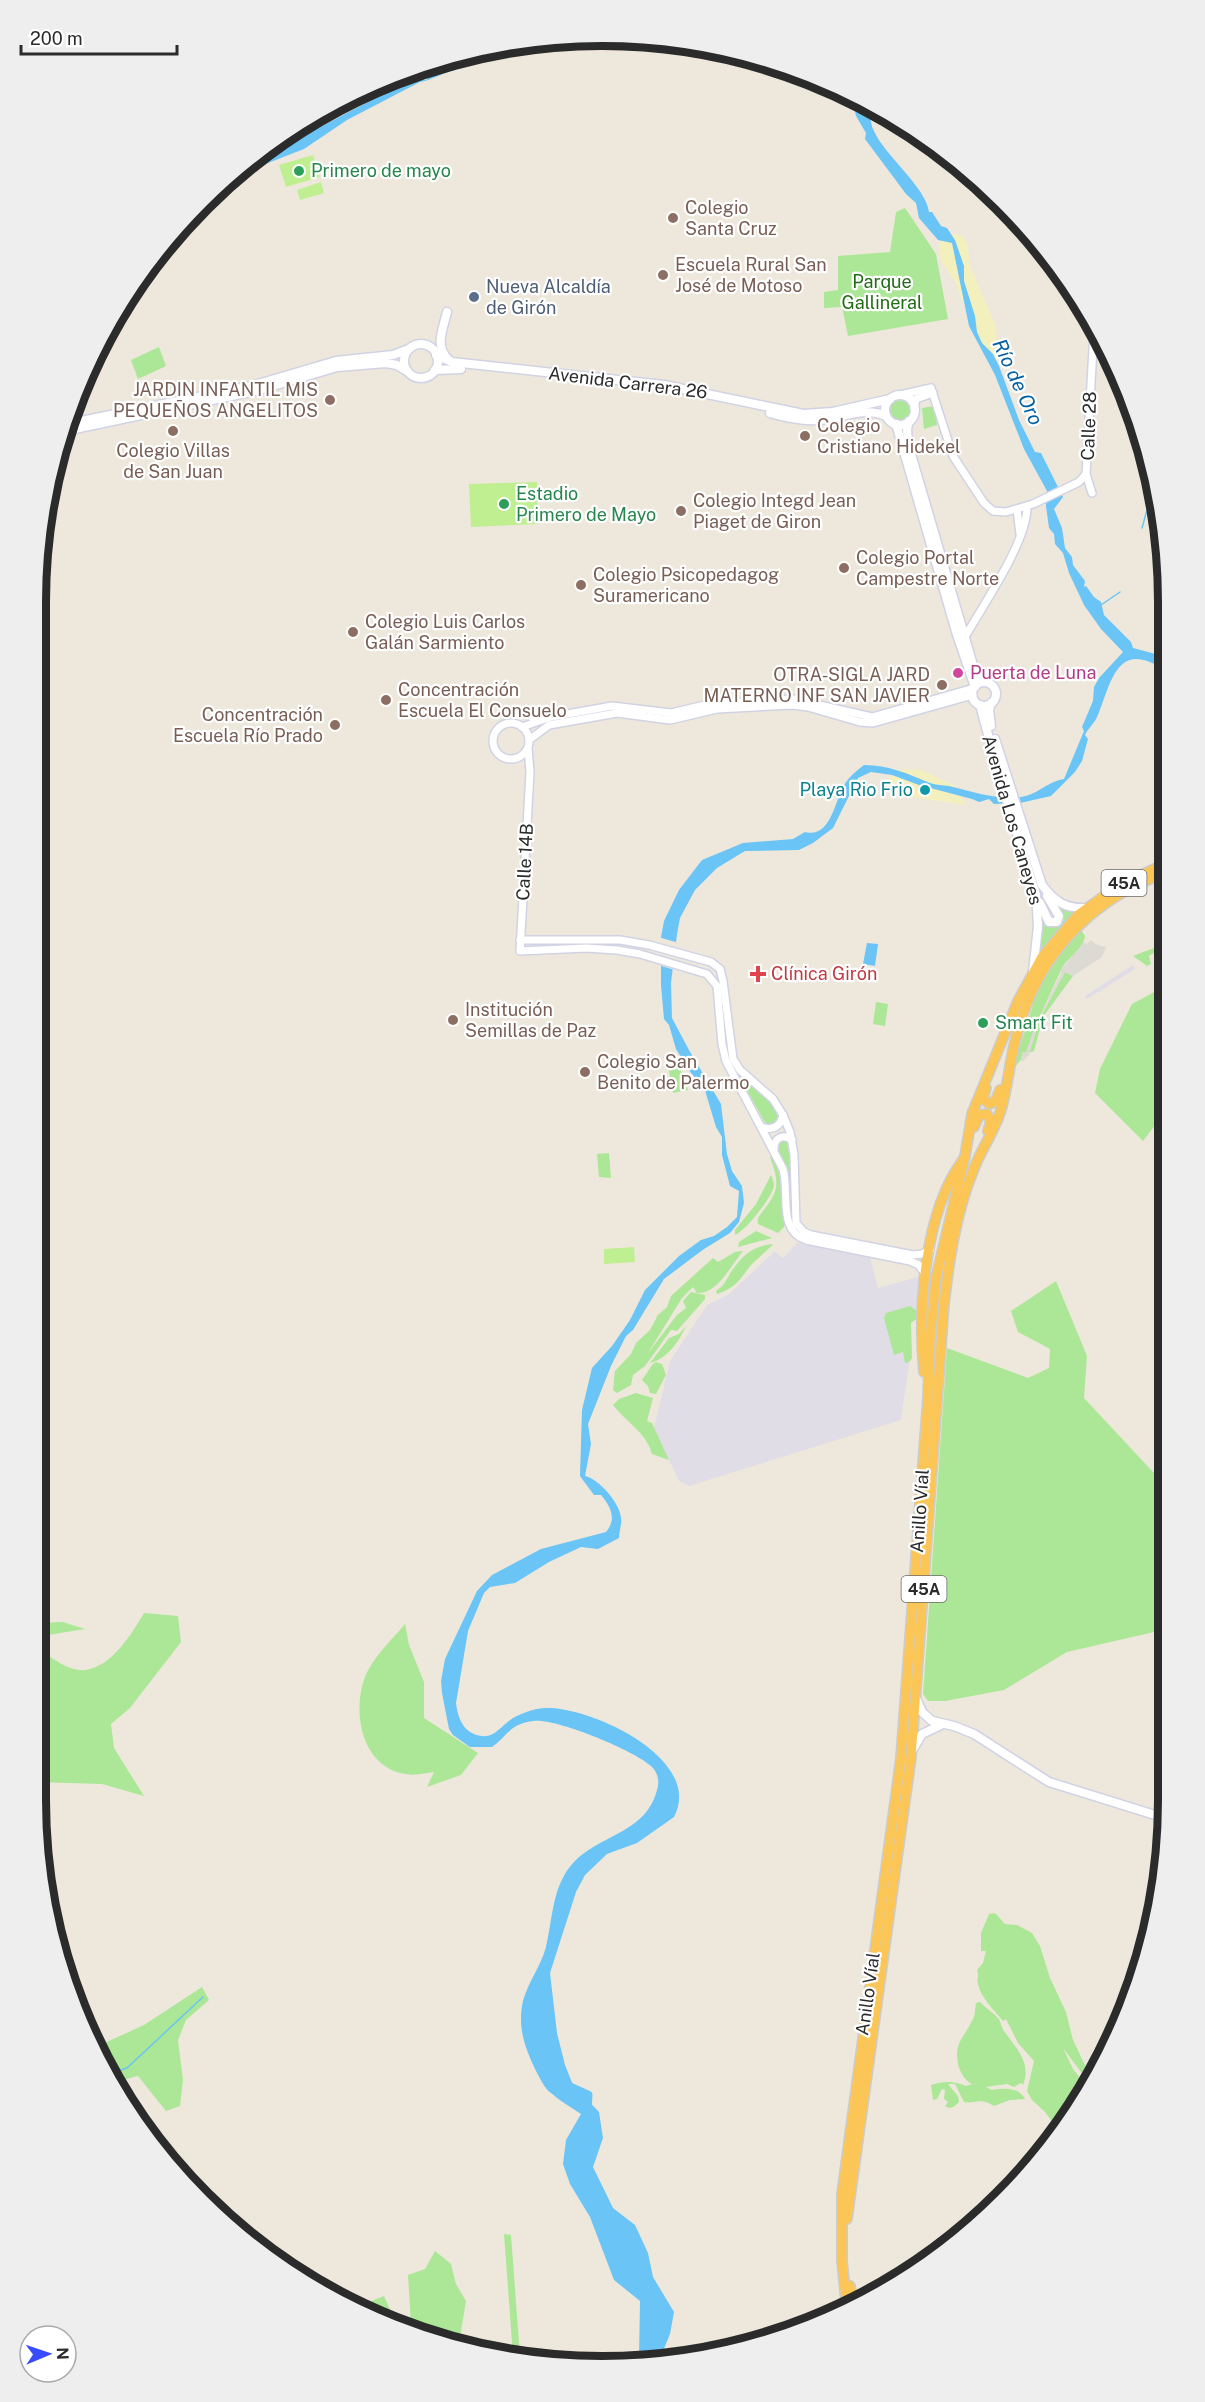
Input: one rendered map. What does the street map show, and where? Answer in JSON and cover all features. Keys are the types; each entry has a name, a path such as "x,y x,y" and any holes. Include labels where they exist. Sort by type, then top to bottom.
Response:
{"highway":[{"name":"Anillo Víal","path":"846,2299 842,2261 842,2194 901,1758 936,1278 966,1153 974,1106 1032,973 1052,943 1086,908 1125,882 1158,867"},
{"name":"Anillo Víal","path":"852,2296 847,2254 848,2206 911,1756 946,1280 960,1211 973,1169 1000,1113 1016,1035 1030,994 1046,965 1071,932 1101,904 1158,876"},
{"path":"995,1057 983,1096 987,1104 995,1102 1010,1062"},
{"path":"928,1398 922,1348 922,1297 925,1274 942,1196 966,1153 977,1118 981,1114 987,1114 991,1121 982,1154"}],"main road":[{"path":"447,312 440,344 443,354 452,362"},
{"path":"75,428 107,420 256,392 344,366 386,363 397,365 413,376 421,378 429,376 438,363 431,347 424,344 416,345 393,355 336,361 251,386 77,422"},
{"path":"407,371 404,359 410,349"},
{"name":"Avenida Carrera 26","path":"436,355 452,362 664,384 803,414 833,412 890,399"},
{"name":"Avenida Carrera 26","path":"435,370 456,368 663,390 804,420 823,420 867,411 886,416"},
{"path":"896,424 904,424 913,417 914,408 910,400 900,395 890,399 885,408 886,416 896,424 957,635 980,705 991,703 996,697 996,690 990,683 976,688"},
{"path":"909,421 908,444 975,672 976,688"},
{"name":"Avenida Los Caneyes","path":"991,703 990,724 1005,783"},
{"name":"Avenida Los Caneyes","path":"980,705 1013,809 1036,895 1038,926 1032,973"},
{"name":"Avenida Los Caneyes","path":"1013,809 1042,885 1052,897 1062,904 1069,907 1086,908"},
{"path":"1036,895 1049,922 1053,924 1057,922 1059,916 1042,885"},
{"path":"916,1698 926,1717 974,1734 1049,1782 1158,1817"},
{"path":"911,1756 922,1734 944,1724"}],"street":[{"name":"Calle 28","path":"1030,505 1077,483 1086,474 1093,343"},
{"path":"900,395 932,391"},
{"path":"914,408 916,399 932,391"},
{"path":"932,391 953,456 984,503 993,511 1017,509 1030,505 1020,539 965,637"},
{"path":"1086,474 1092,493"},
{"path":"1017,509 1020,539"},
{"path":"976,688 873,723 860,722 808,707 792,705 717,709 670,720 627,713 607,713 549,725 529,744 523,755 516,759 500,756 495,749 494,737 503,725 512,723 522,727 542,720 612,706 671,713 709,704 793,699 872,717 976,688"},
{"path":"525,711 533,718 542,720"},
{"path":"522,727 529,744"},
{"name":"Calle 14B","path":"529,744 530,772 519,951 606,949 649,957 712,977 717,986 722,1044 726,1061 762,1127"},
{"path":"516,759 530,772"},
{"path":"520,940 608,939 651,945 703,959 716,965 722,974 729,1042 736,1066 766,1091 783,1115 792,1140 796,1223 804,1232 811,1235 913,1255 930,1250"},
{"path":"762,1127 771,1129 777,1126 783,1115"},
{"path":"762,1127 786,1179 788,1220 795,1235 806,1240 910,1261 919,1265 925,1274"},
{"path":"774,1149 775,1141 779,1137 792,1140"}],"shaded area":[{"path":"1091,940 1097,945 1106,947 1102,957 1073,976 1065,972 1040,1018 1029,1055 1023,1061 1021,1060 1060,971 1084,942 1087,944"},
{"path":"1133,965 1135,969 1087,999 1085,996"},
{"path":"797,1243 870,1257 878,1288 922,1276 919,1311 908,1320 910,1357 901,1420 689,1486 679,1481 654,1428 670,1361 707,1305 728,1295 775,1251 783,1258"}],"green space":[{"name":"Primero de mayo","path":"313,155 320,177 286,187 279,165"},
{"path":"321,182 324,193 300,200 297,190"},
{"name":"Parque Gallineral","path":"905,208 936,254 948,319 848,336 842,307 824,308 824,292 838,290 838,256 890,252 896,212"},
{"path":"159,347 166,366 138,379 131,360"},
{"path":"900,400 908,403 911,411 908,419 900,422 892,419 889,411 892,403"},
{"path":"934,406 937,425 924,429 922,408"},
{"name":"Estadio Primero de Mayo","path":"537,482 538,524 471,527 469,484"},
{"path":"1053,901 1064,910 1076,911 1048,943 1037,960 1042,933 1040,905 1048,927 1055,927 1063,922 1064,916"},
{"path":"1081,930 1085,936 1084,941 1061,970 1026,1053 1023,1052 1021,1060 1013,1069 1038,988 1066,944"},
{"path":"1158,946 1158,952 1149,956 1151,964 1147,966 1133,956"},
{"path":"1065,972 1073,976 1043,1017 1034,1051 1029,1053 1040,1018"},
{"path":"1156,991 1158,993 1158,1121 1143,1141 1095,1093 1100,1069 1132,1004"},
{"path":"876,1002 888,1004 885,1026 873,1024"},
{"path":"678,1063 688,1090 673,1093 668,1066"},
{"path":"740,1078 771,1102 777,1115 777,1123 769,1126 764,1121"},
{"path":"781,1139 789,1140 792,1195 787,1172 777,1148"},
{"path":"609,1153 611,1178 599,1177 597,1154"},
{"path":"773,1156 779,1173 785,1209 784,1227 778,1233 758,1224 759,1216 775,1191 776,1179 770,1157"},
{"path":"771,1175 774,1185 769,1197 752,1220 735,1235 735,1230 756,1204"},
{"path":"756,1231 772,1238 738,1247 739,1242"},
{"path":"773,1244 751,1265 737,1283 717,1294 716,1291 744,1257 759,1247"},
{"path":"634,1247 635,1262 604,1264 604,1249"},
{"path":"743,1251 723,1278 711,1289 697,1293 693,1287 682,1298 648,1353 677,1315 686,1308 683,1301 691,1292 705,1295 705,1299 677,1331 671,1330 645,1366 633,1375 631,1385 617,1393 613,1390 615,1371 631,1354 636,1343 650,1330 658,1315 667,1307 671,1296 713,1258 718,1262 735,1252"},
{"path":"1056,1281 1087,1356 1084,1398 1153,1472 1158,1472 1158,1631 1067,1652 1004,1690 945,1701 928,1701 923,1694 947,1348 1028,1378 1049,1368 1050,1349 1018,1332 1011,1311"},
{"path":"910,1306 918,1312 919,1317 911,1323 912,1358 905,1363 903,1352 894,1355 884,1318 886,1313"},
{"path":"686,1326 672,1349 662,1358 650,1363 669,1338 679,1334"},
{"path":"656,1362 662,1364 666,1375 656,1394 650,1393 648,1386 642,1380"},
{"path":"636,1393 653,1398 647,1421 652,1423 669,1460 652,1454 645,1439 613,1405 619,1399"},
{"path":"144,1613 178,1616 181,1642 130,1708 111,1724 114,1748 144,1796 102,1784 46,1782 46,1654 72,1668 85,1670 95,1668 112,1656 134,1630"},
{"path":"63,1622 85,1629 46,1635 46,1623"},
{"path":"405,1624 409,1645 424,1682 424,1718 478,1753 461,1775 427,1787 434,1772 409,1775 391,1770 371,1751 364,1738 361,1724 359,1709 367,1672"},
{"path":"995,1913 1005,1924 1017,1925 1032,1933 1040,1946 1050,1978 1066,2012 1073,2040 1088,2071 1084,2076 1063,2048 1073,2069 1082,2081 1054,2124 1027,2091 1034,2061 1018,2043 1006,2019 1003,2021 985,1999 978,1984 977,1970 983,1963 986,1951 981,1951 981,1933 989,1914"},
{"path":"202,1987 209,2000 186,2020 178,2040 183,2080 180,2106 166,2111 138,2076 123,2080 103,2043 144,2025"},
{"path":"980,2002 999,2019 1003,2029 1018,2050 1026,2070 1023,2085 1021,2083 1014,2087 1007,2084 986,2087 992,2090 1015,2090 1025,2099 1010,2100 994,2106 982,2101 964,2102 955,2084 948,2084 958,2096 959,2102 949,2108 945,2106 948,2102 944,2099 945,2090 942,2089 937,2099 933,2100 931,2085 948,2082 966,2086 972,2084 967,2081 960,2070 957,2050 974,2017 976,2003"},
{"path":"504,2234 511,2235 519,2349 512,2348"},
{"path":"435,2251 451,2264 456,2284 466,2301 460,2337 411,2321 408,2275 425,2269"},
{"path":"384,2296 392,2314 367,2303"}],"sand":[{"path":"951,234 963,236 968,246 969,264 996,327 998,359 991,362 970,322 956,283 941,261 939,243"},
{"name":"Playa Rio Frio","path":"903,769 921,770 955,786 966,805 899,795 883,783"}],"water":[{"path":"457,66 456,70 429,80 420,82 347,120 304,149 268,163 249,174 290,143 399,85 417,79 426,80 430,76"},
{"path":"854,107 870,115 879,141 921,192 929,212 932,212 941,226 947,228 955,240 964,266 964,281 975,316 977,332 999,366 1019,420 1035,452 1041,453 1063,497 1054,509 1062,528 1065,548 1072,557 1073,565 1085,581 1084,587 1086,586 1101,602 1104,615 1131,642 1133,648 1158,655 1158,666 1137,659 1127,661 1119,667 1097,718 1085,735 1088,739 1082,761 1075,772 1051,796 1020,803 994,804 989,799 979,802 892,775 871,772 858,778 833,828 799,850 745,851 717,868 695,890 680,918 671,983 672,1018 721,1104 727,1154 732,1171 742,1186 744,1203 739,1222 730,1233 664,1279 633,1330 626,1336 611,1366 588,1424 591,1444 585,1476 602,1487 617,1506 621,1520 619,1538 598,1549 581,1547 549,1562 515,1583 490,1587 484,1593 468,1631 456,1703 458,1715 466,1729 482,1736 495,1733 520,1714 532,1710 563,1709 587,1715 637,1739 658,1756 673,1775 679,1795 674,1817 637,1843 607,1854 585,1875 576,1892 550,1973 557,2033 565,2065 573,2085 599,2112 603,2138 593,2167 613,2208 635,2225 648,2253 653,2277 674,2312 670,2334 663,2352 639,2354 640,2301 614,2280 590,2217 570,2184 563,2164 566,2140 581,2114 554,2096 544,2086 525,2046 521,2011 528,1987 544,1954 554,1902 561,1881 574,1862 585,1853 622,1832 643,1815 657,1790 658,1777 651,1766 642,1759 612,1744 594,1736 544,1721 519,1725 492,1747 470,1747 453,1735 449,1729 441,1681 445,1659 477,1591 492,1575 541,1549 606,1532 612,1518 608,1504 601,1495 594,1495 580,1476 582,1410 592,1368 612,1346 630,1320 645,1290 679,1256 701,1240 714,1236 737,1217 739,1191 730,1186 722,1155 722,1137 716,1127 704,1087 691,1073 676,1049 669,1025 664,1019 661,937 664,921 679,890 702,860 743,843 793,839 805,832 814,833 821,830 831,817 844,785 864,765 890,768 932,784 1005,798 1029,795 1064,779 1084,731 1082,727 1093,701 1094,687 1099,678 1123,652 1101,629 1084,605 1069,573 1063,553 1055,544 1054,534 1049,528 1046,506 1047,491 1024,449 995,375 969,326 952,243 938,240 919,218 916,203 906,194 865,139 866,133 856,116"},
{"path":"867,943 878,944 875,966 863,964"}],"pier":[{"path":"658,937 679,943 675,970 658,965"}],"waterway":[{"path":"1134,440 1147,502 1142,528"},
{"path":"1101,605 1120,592"},
{"path":"118,2071 127,2068 203,1997"},
{"path":"568,2086 588,2095 587,2110"}],"place":[{"name":"Primero de mayo","path":"299,171"},
{"name":"Colegio Santa Cruz","path":"673,218"},
{"name":"Escuela Rural San José de Motoso","path":"663,275"},
{"name":"Nueva Alcaldía de Girón","path":"474,297"},
{"name":"JARDIN INFANTIL MIS PEQUEÑOS ANGELITOS","path":"330,400"},
{"name":"Colegio Villas de San Juan","path":"173,431"},
{"name":"Colegio Cristiano Hidekel","path":"805,436"},
{"name":"Estadio Primero de Mayo","path":"504,504"},
{"name":"Colegio Integd Jean Piaget de Giron","path":"681,511"},
{"name":"Colegio Portal Campestre Norte","path":"844,568"},
{"name":"Colegio Psicopedagog Suramericano","path":"581,585"},
{"name":"Colegio Luis Carlos Galán Sarmiento","path":"353,632"},
{"name":"Puerta de Luna","path":"958,673"},
{"name":"OTRA-SIGLA JARD MATERNO INF SAN JAVIER","path":"942,685"},
{"name":"Concentración Escuela El Consuelo","path":"386,700"},
{"name":"Concentración Escuela Río Prado","path":"335,725"},
{"name":"Playa Rio Frio","path":"925,790"},
{"name":"Clínica Girón","path":"758,974"},
{"name":"Institución Semillas de Paz","path":"453,1020"},
{"name":"Smart Fit","path":"983,1023"},
{"name":"Colegio San Benito de Palermo","path":"585,1072"}],"water label":[{"name":"Río de Oro","path":"1018,382"}]}
